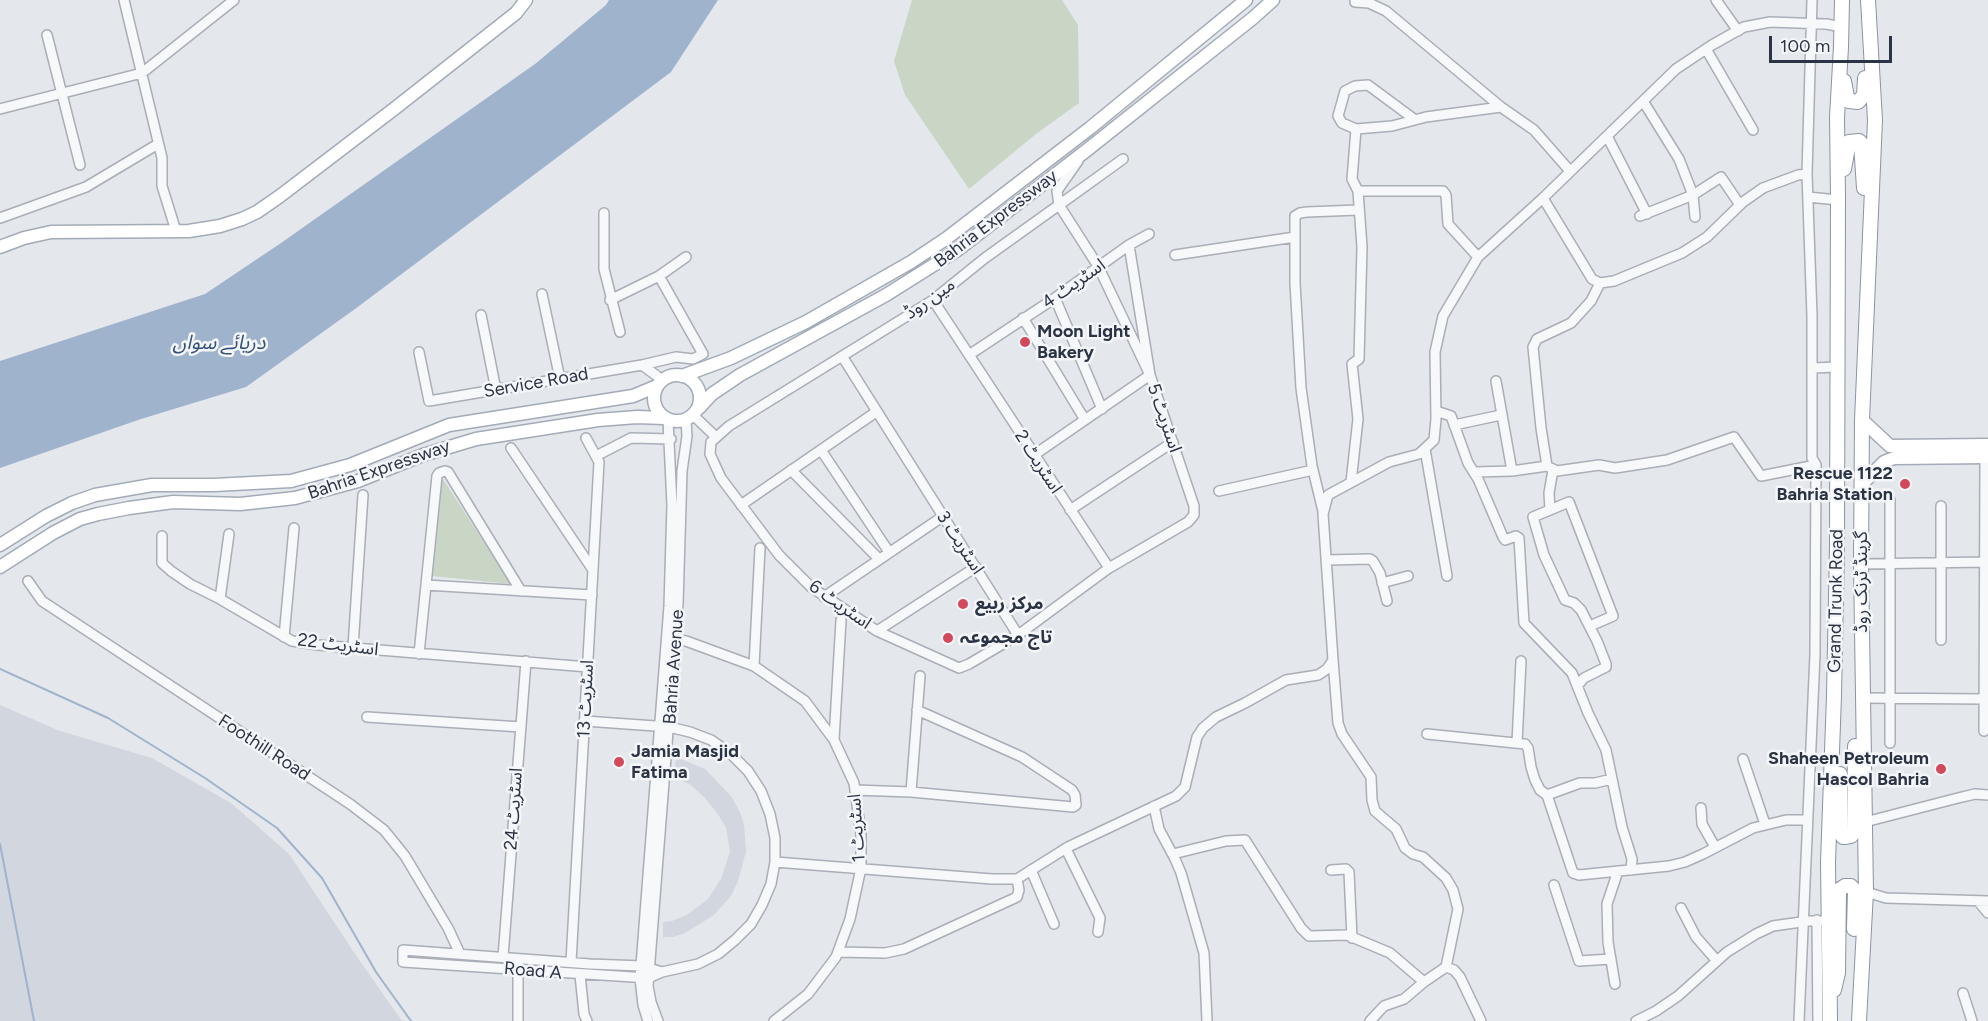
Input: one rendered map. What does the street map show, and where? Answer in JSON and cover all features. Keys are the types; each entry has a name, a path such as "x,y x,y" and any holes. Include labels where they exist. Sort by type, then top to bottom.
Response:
{"highway":[{"name":"Grand Trunk Road","path":"1830,1021 1822,921 1835,655 1838,367 1837,117 1842,0"},
{"path":"1841,47 1845,93 1849,101 1857,102 1864,95 1871,1"},
{"name":"گرینڈ ٹرنک روڈ","path":"1859,1021 1866,892 1861,564 1862,420 1875,120 1871,1"},
{"path":"1838,199 1849,142 1859,141 1861,143 1869,249"},
{"path":"1834,696 1840,736 1840,832 1843,837 1851,836 1854,832 1855,736 1863,700"},
{"path":"1829,1007 1838,973 1839,890 1845,886 1851,886 1855,891 1854,969 1859,1003"}],"main road":[{"path":"0,248 24,238 51,232 189,231 220,226 257,212 516,13 526,0"},
{"name":"Bahria Expressway","path":"682,376 731,358 806,322 911,262 947,238 1090,129 1246,0"},
{"name":"Bahria Expressway","path":"693,414 712,394 740,375 814,336 919,275 956,250 1087,150 1273,0"},
{"path":"671,376 682,376 696,384 699,392 693,414 677,422 659,414 654,403 655,391 659,384 671,376"},
{"name":"Bahria Expressway","path":"0,545 72,503 95,495 152,485 222,485 291,481 350,465 448,425 633,396 659,384"},
{"name":"Bahria Expressway","path":"0,567 53,533 80,519 98,514 173,502 240,504 295,498 358,481 429,453 476,439 598,420 637,417 666,419"},
{"path":"1862,420 1890,446 1987,453"},
{"path":"1863,483 1884,462 1894,458 1987,453"}],"street":[{"path":"124,0 162,158 162,186 176,231"},
{"path":"0,109 142,72 234,0"},
{"path":"1716,0 1738,31"},
{"path":"1799,1021 1815,654 1816,465 1812,459 1808,197 1812,0"},
{"path":"1355,2 1369,3 1386,11 1501,107 1534,130 1570,171"},
{"path":"1323,514 1328,495 1389,462 1419,454 1434,440 1435,352 1443,316 1478,257 1544,198 1676,69 1744,27 1770,22 1842,27"},
{"path":"47,35 80,165"},
{"path":"1706,49 1753,130"},
{"path":"1414,119 1368,85 1355,86 1345,91 1338,116 1342,123 1356,129 1392,126 1414,119 1501,107"},
{"path":"1643,101 1679,159 1693,195 1695,217"},
{"path":"1351,482 1358,419 1352,364 1359,359 1362,247 1358,191 1352,179 1356,129"},
{"path":"1607,136 1643,215 1693,195 1721,177 1740,205"},
{"path":"0,218 86,188 158,144"},
{"path":"1059,205 1057,191 1060,184 1087,150"},
{"name":"مین روڈ","path":"716,437 729,426 933,300 985,258 1123,159"},
{"path":"1544,198 1592,279 1600,283 1614,281 1682,253 1707,237 1740,205 1762,188 1798,175 1808,174"},
{"path":"1358,191 1443,191 1446,195 1448,224 1478,257"},
{"path":"1808,197 1838,199"},
{"name":"اسٹریٹ 5","path":"1059,205 1098,266 1150,375 1194,506 1194,515 1188,522 1109,568"},
{"path":"1358,210 1300,213 1295,216 1300,388 1313,470 1323,514 1338,723 1342,734 1371,777 1375,811 1396,829 1405,848 1413,854 1423,856 1446,878 1453,890 1458,909 1446,967 1404,999 1384,1006 1370,1021"},
{"path":"604,213 604,269 610,300 620,332"},
{"name":"اسٹریٹ 4","path":"969,355 1055,298 1128,245 1149,234"},
{"path":"1175,255 1295,237"},
{"path":"1034,455 1150,375 1128,245"},
{"path":"610,300 659,276 686,257"},
{"name":"Service Road","path":"418,352 429,401 642,365 676,357 693,359 703,354 659,276"},
{"path":"1550,510 1550,468 1541,428 1533,347 1538,339 1571,323 1591,301 1600,283"},
{"path":"542,294 560,379"},
{"path":"1055,298 1102,409"},
{"name":"اسٹریٹ 2","path":"933,300 1109,568"},
{"path":"481,315 496,390"},
{"path":"1023,318 1085,420"},
{"name":"اسٹریٹ 3","path":"842,356 1018,634"},
{"path":"642,365 657,376 659,384"},
{"path":"1812,368 1838,367"},
{"path":"1496,381 1512,471"},
{"path":"1436,411 1448,414 1455,425 1468,463 1503,537 1505,540 1516,536 1519,538 1524,623 1572,673 1606,750 1622,827 1630,850 1631,870"},
{"path":"741,505 876,412"},
{"path":"693,414 716,437"},
{"name":"Bahria Avenue","path":"671,639 678,604 683,463 693,414"},
{"path":"1455,425 1502,415"},
{"name":"Bahria Avenue","path":"648,1021 642,1005 671,639 672,505 670,439 666,419"},
{"name":"اسٹریٹ 6","path":"716,437 711,442 710,454 721,478 779,555 824,597 877,631 959,668 1018,634"},
{"path":"1474,472 1599,465 1615,468 1667,460 1734,437 1761,476 1816,465"},
{"name":"اسٹریٹ 13","path":"571,962 599,462 586,438"},
{"path":"596,456 631,438 670,439"},
{"path":"1070,510 1173,442"},
{"path":"511,448 593,570"},
{"path":"1425,449 1447,576"},
{"path":"821,450 889,552"},
{"path":"1984,731 1987,453"},
{"path":"791,470 879,559"},
{"path":"1219,491 1313,470"},
{"path":"419,654 437,476 443,471 448,472 521,591"},
{"path":"353,647 363,495"},
{"path":"1890,500 1890,743"},
{"path":"1577,686 1584,678 1606,667 1590,626 1579,606 1565,600 1544,555 1533,518 1569,502 1613,616 1590,626"},
{"path":"1941,506 1941,640"},
{"path":"824,597 942,517"},
{"path":"284,637 294,528"},
{"path":"220,599 229,534"},
{"name":"اسٹریٹ 22","path":"162,536 162,563 190,584 292,641 419,654 588,667"},
{"path":"754,666 760,548"},
{"path":"1326,561 1370,559 1377,567 1387,602"},
{"path":"1861,564 1985,562"},
{"path":"877,631 976,567"},
{"path":"1018,634 1109,568"},
{"path":"1382,583 1408,576"},
{"name":"Foothill Road","path":"28,581 42,601 350,804 384,830 405,856 448,928 460,954"},
{"path":"426,585 592,595"},
{"path":"834,740 841,620"},
{"name":"اسٹریٹ 1","path":"671,639 686,641 754,666 805,701 834,740 854,783 861,834 861,868 850,919 838,952 808,994 774,1021"},
{"path":"1815,654 1835,655"},
{"path":"775,862 1017,879 1066,849 1176,796 1185,787 1197,737 1209,722 1286,680 1318,675 1327,669 1333,660"},
{"name":"اسٹریٹ 24","path":"503,957 526,661"},
{"path":"1517,743 1521,661"},
{"path":"911,792 920,676"},
{"path":"1863,700 1984,699"},
{"path":"855,790 911,792 1073,807 1076,799 1072,790 1022,757 917,710"},
{"path":"367,717 521,727"},
{"name":"Road A","path":"585,721 665,727 690,732 711,740 731,754 748,771 761,791 770,814 775,838 775,862 771,884 751,924 718,954 698,964 644,978 403,962 403,950 645,966 662,972"},
{"path":"1427,734 1525,744 1528,748 1535,780 1540,790 1547,795 1573,873 1579,875 1669,866 1685,862 1732,837 1765,824 1786,820 1807,820"},
{"path":"1743,759 1765,824"},
{"path":"1547,795 1580,783 1595,783 1612,779"},
{"path":"1865,822 1966,796 1988,795"},
{"path":"1154,806 1159,829 1173,854 1187,892 1204,953 1207,1021"},
{"path":"1701,808 1702,824 1715,847"},
{"path":"1173,854 1226,841 1245,840 1301,928 1309,936 1347,935 1390,953 1424,982"},
{"path":"1066,849 1100,918 1098,932"},
{"path":"1331,870 1346,869 1349,872 1352,938"},
{"path":"1031,870 1054,924"},
{"path":"1615,984 1607,904 1618,871"},
{"path":"838,952 904,950 1017,897 1019,890 1017,879"},
{"path":"1554,885 1579,962 1611,959"},
{"path":"1866,892 1886,898 1988,901"},
{"path":"1978,901 1988,914"},
{"path":"1681,908 1702,947 1717,961"},
{"path":"1636,1021 1678,996 1727,952 1773,926 1803,921 1822,921 1818,1021"},
{"path":"518,958 518,1021"},
{"path":"1446,967 1454,970 1460,977 1481,1021"},
{"path":"580,975 584,1014 587,1021"},
{"name":"Bahria Avenue","path":"644,978 658,1021"},
{"path":"1963,993 1972,1021"}],"shaded area":[{"path":"0,705 60,731 152,758 231,803 289,854 402,1021 0,1021"},
{"path":"676,757 705,769 731,796 744,825 746,852 731,896 714,915 685,933 663,937 663,922 687,915 708,899 721,879 730,852 726,827 717,813 691,785 674,777"}],"green space":[{"path":"912,0 1062,0 1078,25 1079,103 1036,134 969,189 905,95 894,61"},
{"path":"441,476 511,584 432,576"}],"water":[{"name":"دریائے سواں","path":"609,0 718,0 671,72 355,309 246,387 141,419 0,468 0,361 205,294 535,64 606,5"}],"waterway":[{"path":"0,669 108,718 205,778 277,828 322,878 376,972 411,1021"},
{"path":"0,844 34,1021"}],"place":[{"name":"Moon Light Bakery","path":"1025,342"},
{"name":"Rescue 1122 Bahria Station","path":"1905,484"},
{"name":"مرکز ربیع","path":"963,604"},
{"name":"تاج مجموعہ","path":"948,638"},
{"name":"Jamia Masjid Fatima","path":"619,762"},
{"name":"Shaheen Petroleum Hascol Bahria","path":"1941,769"}]}
